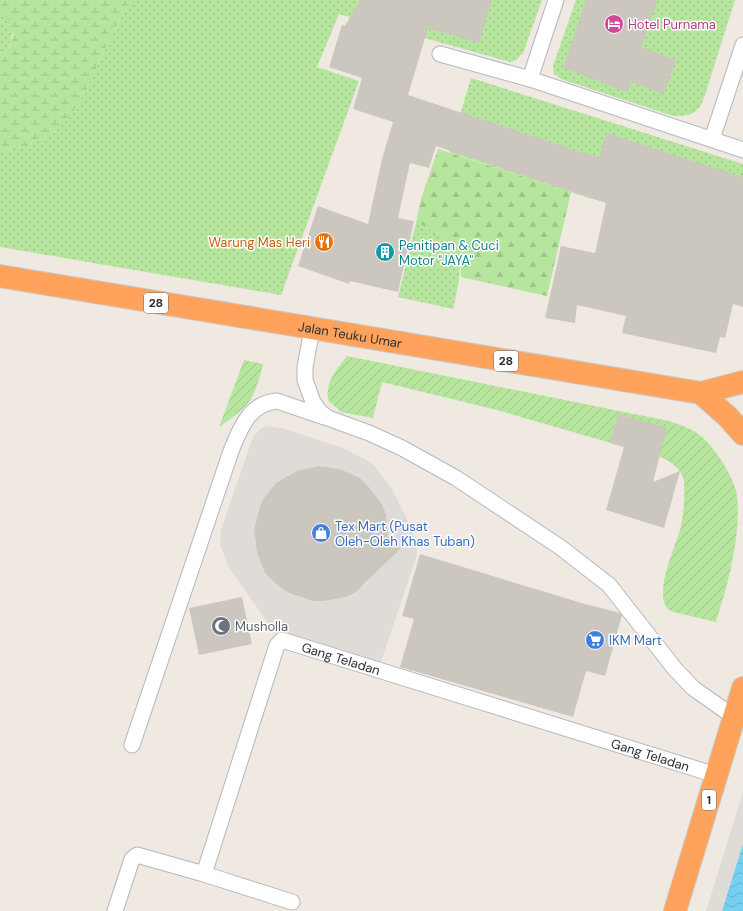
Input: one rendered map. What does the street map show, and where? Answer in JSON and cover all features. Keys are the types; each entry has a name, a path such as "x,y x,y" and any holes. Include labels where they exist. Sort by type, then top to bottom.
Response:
{"highway":[{"name":"Jalan Teuku Umar","path":"0,276 701,393 743,382"},
{"path":"701,393 728,417 743,434"},
{"name":"1","path":"675,911 743,688"}],"lane":[{"path":"530,80 556,0"},
{"path":"712,140 743,45"},
{"path":"440,54 530,80 743,150"},
{"path":"312,329 305,367 306,380 313,402 320,412 328,418"},
{"path":"132,745 231,451 242,426 258,406 269,401 277,401 369,433 415,456 456,478 560,547 609,585 675,669 693,688 734,717"},
{"name":"Gang Teladan","path":"204,874 277,645 282,640 716,775"},
{"path":"115,911 133,857 137,854 292,902"}],"green space":[{"path":"0,0 132,0 113,33 86,91 67,120 56,130 41,140 23,147 0,152 0,59 10,46 13,35 6,18 0,12"},
{"path":"132,0 542,0 523,53 516,60 510,62 339,14 317,67 359,81 281,295 0,247 0,152 23,147 41,140 56,130 67,120 86,91 113,33"},
{"path":"576,0 735,0 704,98 695,112 681,116 670,115 561,79 554,74 553,66"},
{"path":"0,12 9,23 12,36 11,42 5,54 0,59"},
{"path":"471,78 743,164 743,239 586,197 449,152"},
{"path":"438,149 571,192 547,296 461,277 458,256 449,242 435,231 416,223 420,202"},
{"path":"416,223 433,230 445,238 453,246 458,256 460,266 459,278 453,309 398,297"},
{"path":"347,356 669,421 698,434 714,449 722,461 733,481 738,506 738,522 733,557 716,622 673,612 666,607 663,598 663,587 669,561 680,530 684,500 683,477 679,470 670,462 663,458 497,410 382,382 373,418 341,412 329,401 328,389 332,377"},
{"path":"244,360 263,364 257,386 244,407 219,427"}],"shaded area":[{"path":"269,426 285,429 343,448 374,465 392,489 410,525 416,541 417,555 380,665 275,633 228,566 220,544 221,529 253,437 261,428","holes":["318,466 340,469 360,478 382,504 386,514 389,536 387,548 379,568 365,585 346,597 324,601 302,598 282,589 267,573 261,563 257,553 254,530 259,509 263,499 277,482 297,471"]},
{"path":"743,792 743,844 722,911 706,911"}],"water":[{"path":"743,844 743,911 722,911"}],"building":[{"path":"360,0 492,0 479,43 428,28 408,95 599,158 606,133 743,177 743,307 733,304 725,338 720,337 716,353 622,333 626,316 577,305 575,323 545,318 561,246 595,253 606,203 436,146 429,168 410,163 398,218 414,221 398,292 350,281 349,284 298,266 318,206 368,224 382,159 393,122 353,109 362,78 329,67 342,25 345,26"},
{"name":"Hotel Purnama","path":"586,0 658,0 641,47 676,60 664,94 631,82 628,92 563,68"},
{"path":"618,414 667,427 653,482 680,471 664,528 606,510 624,447 610,443"},
{"name":"Tex Mart (Pusat Oleh-Oleh Khas Tuban)","path":"318,466 340,469 360,478 382,504 386,514 389,544 401,548 356,592 346,597 324,601 313,601 292,594 282,589 265,573 257,553 254,530 263,499 277,482 297,471"},
{"path":"420,554 585,604 620,613 622,615 605,676 586,671 573,717 400,667 414,619 402,616"},
{"name":"Musholla","path":"242,597 252,644 199,655 189,608"}],"place":[{"name":"Hotel Purnama","path":"614,24"},
{"name":"Warung Mas Heri","path":"324,242"},
{"name":"Penitipan & Cuci Motor \"JAYA\"","path":"385,252"},
{"name":"Tex Mart (Pusat Oleh-Oleh Khas Tuban)","path":"321,533"},
{"name":"Musholla","path":"221,626"},
{"name":"IKM Mart","path":"595,640"}]}
